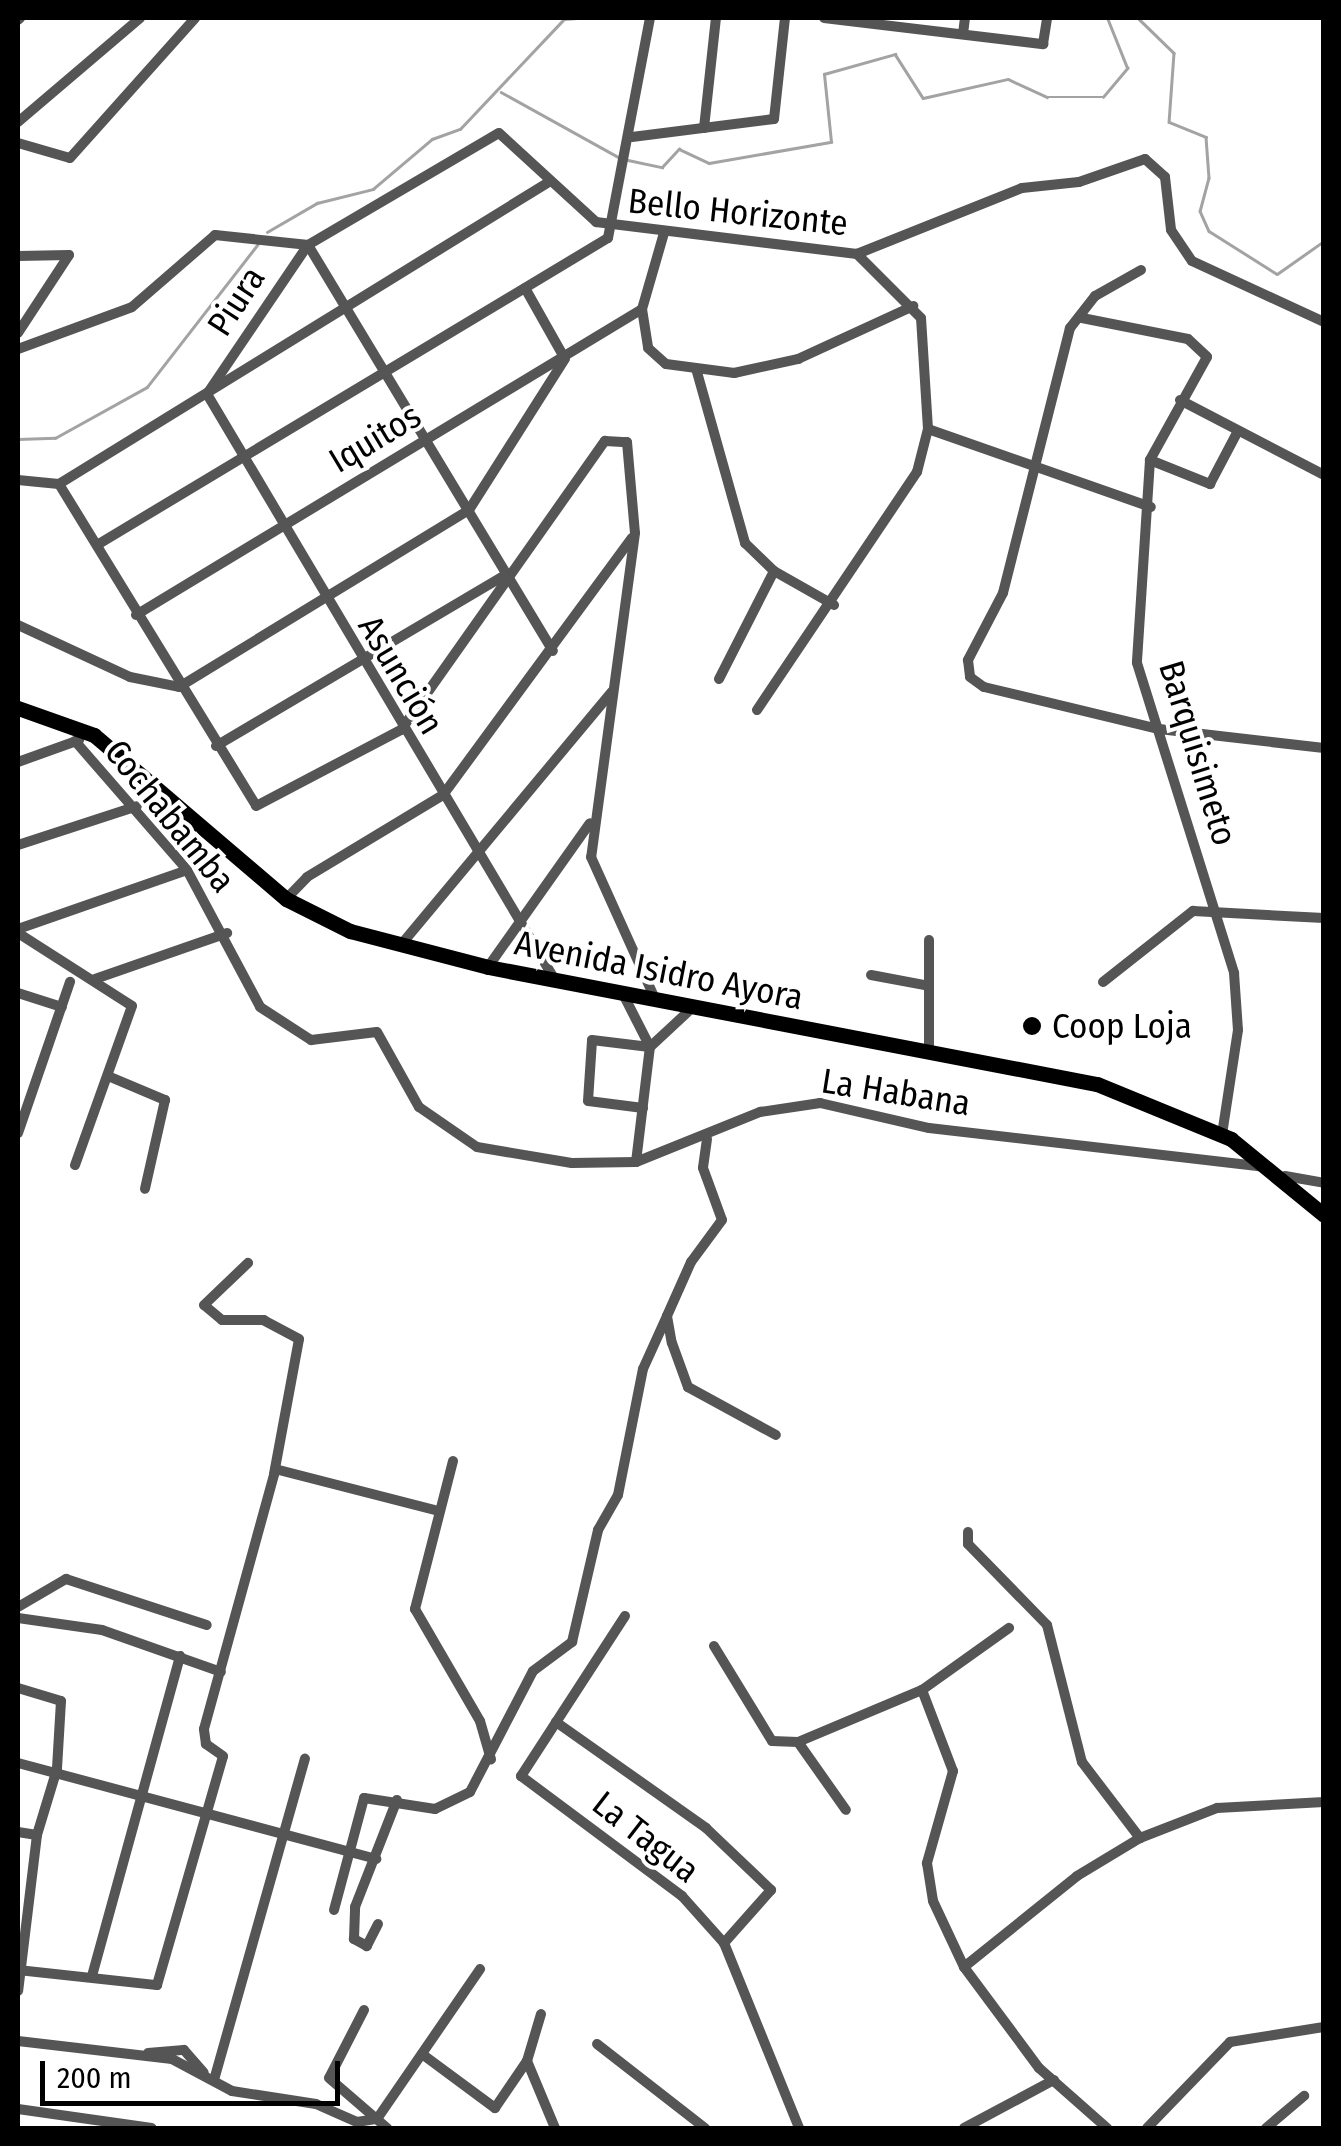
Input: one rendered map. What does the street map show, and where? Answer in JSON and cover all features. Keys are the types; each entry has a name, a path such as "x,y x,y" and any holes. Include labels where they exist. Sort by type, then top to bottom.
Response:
{"main road":[{"name":"Avenida Isidro Ayora","path":"18,708 94,735 286,899 400,946 656,1001 1097,1084 1222,1134 1280,1172 1324,1215"}],"street":[{"path":"18,122 109,49 140,18"},
{"path":"18,142 70,158 144,81 195,18"},
{"path":"97,545 246,460 384,371 525,288 614,227 650,18"},
{"path":"704,128 716,18"},
{"path":"632,138 768,123 778,113 785,18"},
{"path":"824,18 1042,44 1047,18"},
{"path":"910,18 918,29"},
{"path":"962,34 966,18"},
{"name":"Bello Horizonte","path":"499,133 578,211 614,227 857,254 1022,188 1078,182 1144,159 1165,177 1170,230 1192,260 1324,322"},
{"name":"Piura","path":"58,484 206,394 308,245 499,133"},
{"path":"206,394 349,310 549,182"},
{"path":"664,233 642,309 652,355 697,372 798,359 913,306"},
{"path":"18,350 132,307 214,235 308,245 428,438 553,651"},
{"path":"757,710 834,605 917,472 928,428 926,330 913,306 857,254"},
{"path":"18,256 69,256 18,333"},
{"path":"1141,270 1103,290 1070,328 1003,593 968,660 970,677 984,687 1158,729 1324,748"},
{"path":"18,625 130,677 179,687 469,510 566,359 525,288"},
{"name":"Iquitos","path":"136,615 566,359 642,309"},
{"name":"Barquisimeto","path":"1082,318 1196,342 1206,367 1180,400 1150,460 1151,506 1136,664 1218,907 1238,1015 1222,1134"},
{"path":"697,372 745,543 774,571 834,605"},
{"name":"Asunción","path":"206,394 322,598 554,980"},
{"path":"1180,400 1324,476"},
{"path":"928,428 1036,470 1151,506"},
{"path":"1150,460 1210,484 1238,431"},
{"path":"18,480 58,484 179,687 256,806 402,730 508,573 606,441 620,438 630,449 636,533 590,823 599,882 656,1001"},
{"path":"286,899 307,877 443,796 636,533"},
{"path":"720,679 774,571"},
{"path":"216,746 508,573"},
{"path":"400,946 612,692"},
{"path":"18,762 94,735"},
{"name":"Cochabamba","path":"75,741 137,806 187,870 227,934 252,998 291,1031 311,1040 377,1032 435,1125 477,1147 518,1155"},
{"path":"18,845 137,806"},
{"path":"488,967 590,823"},
{"path":"18,931 187,870"},
{"path":"1103,982 1187,914 1218,907 1324,918"},
{"path":"18,931 132,1006 74,1166"},
{"path":"95,979 227,934"},
{"path":"929,940 930,1051"},
{"path":"871,975 929,986"},
{"path":"18,1133 20,1115 70,982"},
{"path":"18,993 62,1007"},
{"path":"622,994 650,1047 636,1162"},
{"path":"643,1108 588,1101 592,1040 650,1047 692,1008"},
{"path":"108,1076 164,1100 145,1189"},
{"name":"La Habana","path":"518,1155 636,1162 707,1139 760,1112 820,1104 929,1128 1280,1172 1324,1183"},
{"path":"334,1910 364,1798 435,1808 470,1792 490,1762 532,1671 572,1642 582,1621 598,1530 618,1495 644,1369 691,1262 722,1220 703,1168 707,1139"},
{"path":"19,1971 157,1985 224,1756 203,1738 276,1469 299,1336 260,1320 222,1320 204,1305 248,1263"},
{"path":"667,1316 688,1387 776,1435"},
{"path":"453,1461 415,1609 480,1720 490,1762"},
{"path":"276,1469 438,1511"},
{"path":"968,1532 968,1544 1047,1625 1082,1762 1140,1838"},
{"path":"18,1607 66,1579 206,1625"},
{"name":"La Tagua","path":"625,1616 521,1776 682,1896 724,1943 799,2128"},
{"path":"18,1618 102,1630 221,1672"},
{"path":"714,1646 772,1741 798,1742 922,1690 1009,1628"},
{"path":"92,1976 180,1656"},
{"path":"18,1688 60,1697 57,1769 23,1900 18,1991"},
{"path":"922,1690 953,1771 927,1864 933,1902 964,1967 1054,2080 1106,2128"},
{"path":"556,1722 706,1828 771,1890 724,1943"},
{"path":"798,1742 846,1810"},
{"path":"209,2076 305,1758"},
{"path":"18,1762 57,1769 376,1858"},
{"path":"378,1924 367,1946 354,1939 355,1906 397,1800"},
{"path":"964,1967 1077,1876 1140,1838 1217,1808 1324,1802"},
{"path":"18,1832 37,1835"},
{"path":"18,2041 146,2054 209,2076 240,2094 316,2104 357,2122 378,2119 480,1969"},
{"path":"364,2010 328,2075 348,2101 387,2128"},
{"path":"422,2054 495,2108 527,2061 541,2014"},
{"path":"1147,2128 1230,2042 1324,2026"},
{"path":"597,2044 705,2128"},
{"path":"527,2061 556,2128"},
{"path":"964,2128 1054,2080"},
{"path":"1266,2128 1304,2096"},
{"path":"18,2109 152,2128"}],"waterway":[{"path":"267,232 317,203 373,189 432,139 460,129 564,19 577,18"},
{"path":"628,160 662,167 679,149 709,163 831,142 824,74 895,54 923,98 1008,79 1047,97 1103,97 1127,68 1107,18"},
{"path":"1138,18 1174,53 1169,122 1206,137 1209,178 1200,211 1209,231 1277,274 1324,241"},
{"path":"501,92 620,158"},
{"path":"18,439 55,438 147,387 257,245"}],"place":[{"name":"Coop Loja","path":"1032,1026"}]}
